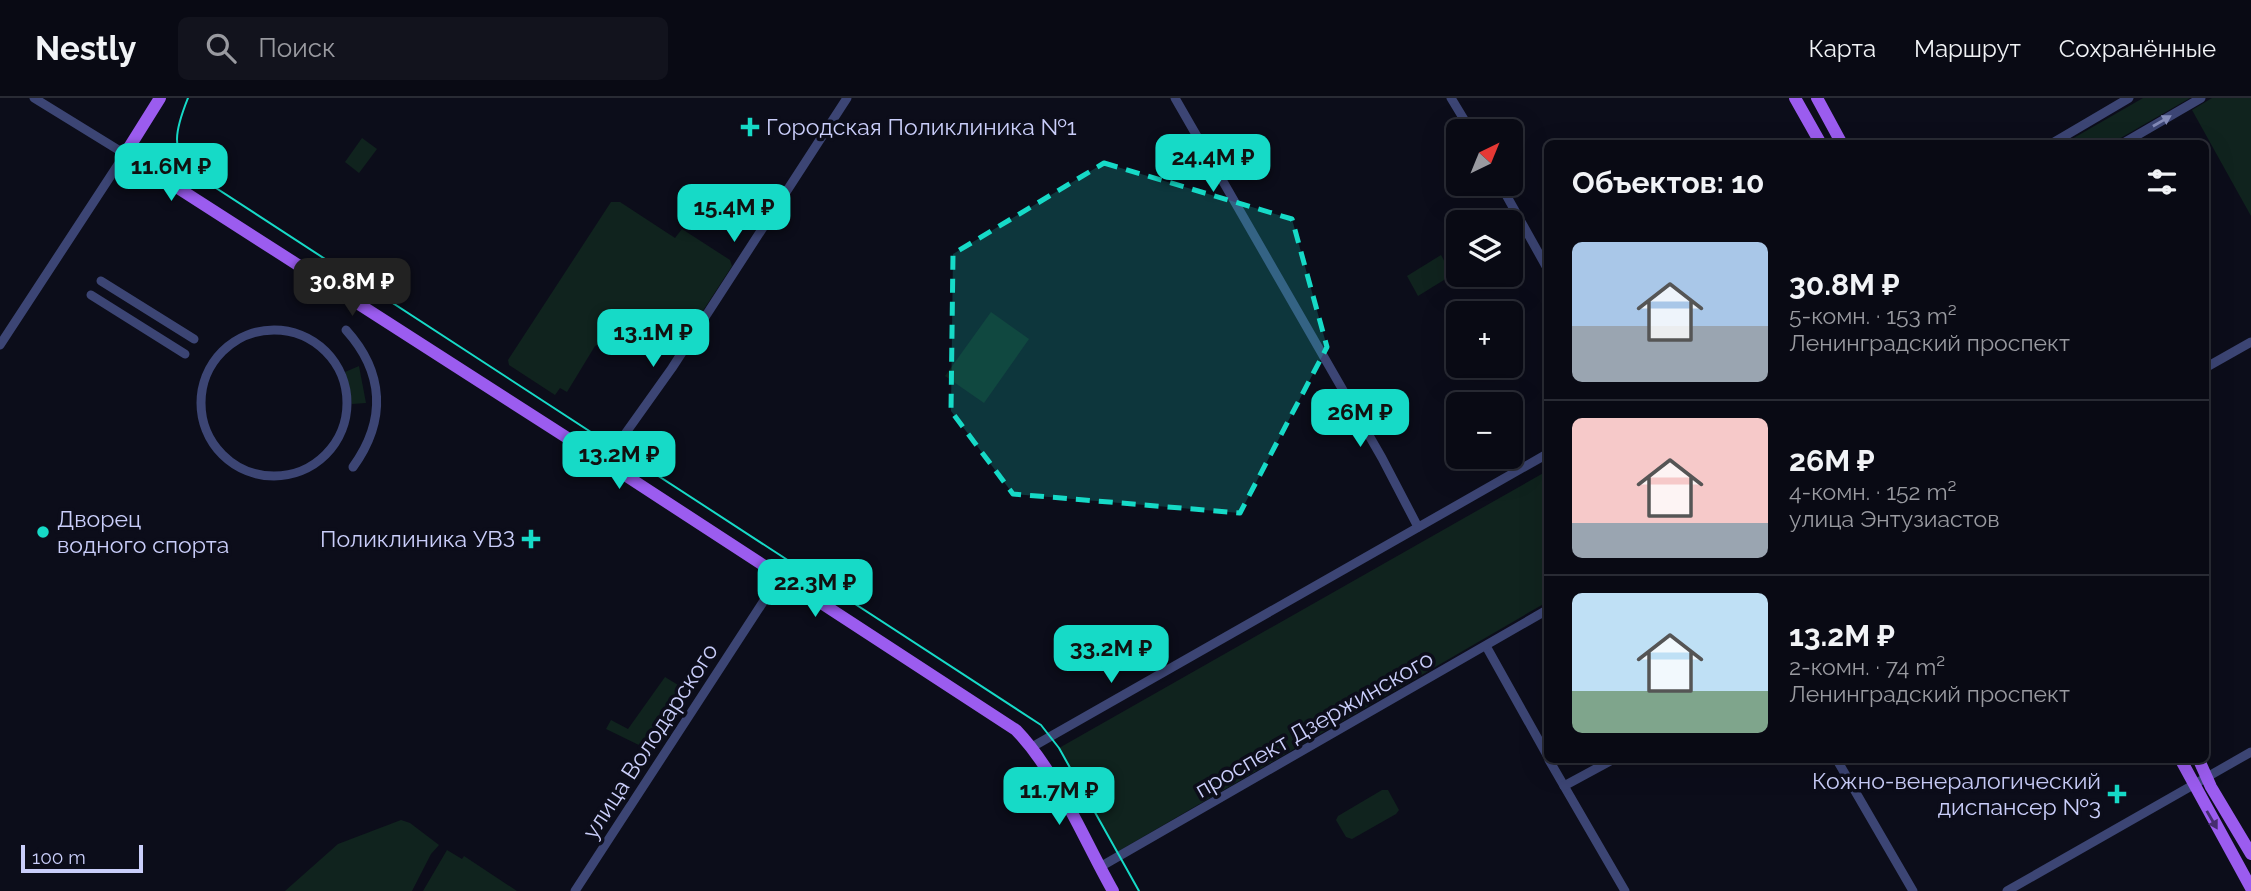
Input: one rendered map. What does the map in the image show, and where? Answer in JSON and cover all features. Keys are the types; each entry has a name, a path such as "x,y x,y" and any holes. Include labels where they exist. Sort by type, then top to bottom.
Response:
{"main road":[{"path":"160,98 125,154 606,461 1016,730 1031,747 1113,891"},
{"path":"1795,98 1819,140"},
{"path":"1817,98 1840,140"},
{"path":"2182,763 2251,888"},
{"path":"2201,763 2251,854"}],"street":[{"path":"0,345 125,154 34,98"},
{"path":"606,461 678,359 847,98"},
{"path":"1175,98 1382,458 1418,527"},
{"path":"1451,98 1464,119"},
{"path":"2058,140 2111,102 2129,98"},
{"path":"2129,140 2201,98"},
{"path":"1507,196 1544,263"},
{"path":"101,281 194,339"},
{"path":"91,295 186,354"},
{"path":"276,330 302,336 321,349 339,372 346,398 343,427 330,450 302,471 273,476 244,470 223,455 210,436 202,409 205,380 218,356 242,337 276,330"},
{"path":"345,330 368,359 376,394 372,432 353,467"},
{"path":"2209,366 2251,342"},
{"path":"1031,747 1544,456"},
{"name":"улица Володарского","path":"575,891 780,576"},
{"name":"проспект Дзержинского","path":"1100,867 1544,612"},
{"path":"1486,646 1544,750"},
{"path":"2007,891 2251,752"},
{"path":"1551,763 1625,891"},
{"path":"1564,786 1606,763"},
{"path":"1840,763 1913,891"}],"highlighted area":[{"path":"1104,163 1292,219 1327,347 1240,513 1013,494 951,411 953,254"}],"green space":[{"path":"2143,98 2190,98 2117,140 2070,140"},
{"path":"2212,98 2251,98 2251,216 2209,140 2192,110"},
{"path":"362,138 377,149 359,173 345,162"},
{"path":"611,202 620,202 675,238 682,229 730,260 732,266 682,343 646,321 636,325 631,322 621,337 595,346 567,392 560,388 555,395 509,365 508,360"},
{"path":"1441,255 1446,264 1446,279 1418,296 1407,276"},
{"path":"991,312 1029,339 984,403 945,376"},
{"path":"359,366 366,403 352,404 345,372"},
{"path":"1544,473 1544,604 1117,852 1059,748"},
{"path":"665,677 683,688 653,731 653,746 643,747 606,729 611,720 628,729"},
{"path":"1382,790 1388,790 1399,810 1396,814 1352,839 1346,837 1336,820 1338,816"},
{"path":"401,820 410,823 439,845 431,854 412,891 285,891 338,844"},
{"path":"447,850 462,859 464,856 517,891 423,891"}],"tram line":[{"path":"188,98 180,119 177,139 181,157 196,175 1041,725 1059,748 1139,891"}],"place":[{"name":"Городская Поликлиника №1","path":"750,127"},
{"name":"Дворец водного спорта","path":"43,532"},
{"name":"Поликлиника УВЗ","path":"531,539"},
{"name":"Кожно-венералогический диспансер №3","path":"2117,794"}]}
